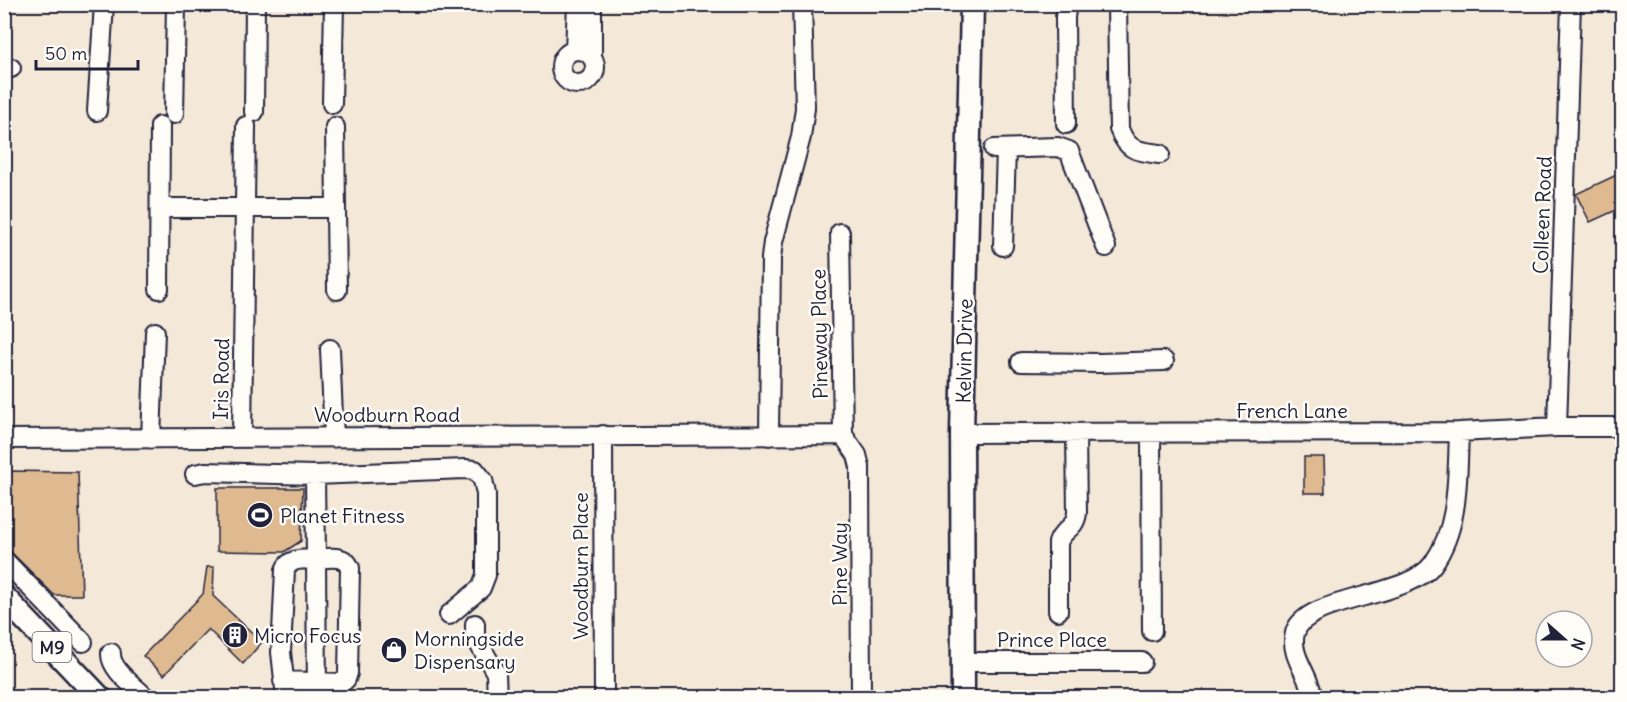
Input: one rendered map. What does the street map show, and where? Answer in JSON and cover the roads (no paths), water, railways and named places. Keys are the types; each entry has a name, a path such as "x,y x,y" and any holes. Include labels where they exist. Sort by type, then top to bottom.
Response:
{"main road":[{"name":"Kelvin Drive","path":"963,698 962,433 972,4"},
{"name":"M9","path":"4,597 100,698"},
{"name":"M9","path":"4,618 79,698"}],"street":[{"path":"96,111 104,4"},
{"path":"159,289 159,208 176,4"},
{"name":"Iris Road","path":"242,437 245,208 255,4"},
{"path":"332,104 334,4"},
{"path":"577,4 584,52 592,4"},
{"path":"770,436 771,258 773,242 801,137 805,108 802,4"},
{"path":"1066,124 1065,17 1067,4"},
{"path":"1117,4 1119,129 1123,140 1130,147 1139,151 1160,154"},
{"name":"Colleen Road","path":"1557,427 1571,4"},
{"path":"335,127 336,290"},
{"path":"1003,246 1000,149 1061,147 1069,151 1106,247"},
{"path":"159,208 336,208"},
{"name":"Pineway Place","path":"840,233 843,435"},
{"path":"151,439 155,332"},
{"path":"330,349 334,438"},
{"path":"1021,362 1164,361"},
{"name":"French Lane","path":"962,433 1460,432 1557,427 1623,427"},
{"path":"1313,698 1312,688 1293,647 1295,632 1301,621 1314,611 1357,600 1419,577 1432,566 1444,543 1454,515 1460,432"},
{"path":"1058,611 1058,543 1062,534 1075,523 1077,513 1076,433"},
{"path":"1151,434 1152,631"},
{"name":"Woodburn Place","path":"603,435 604,698"},
{"name":"Woodburn Road","path":"4,439 843,435"},
{"name":"Pine Way","path":"843,435 857,455 860,467 861,698"},
{"path":"195,474 205,471 315,475 475,470 485,486 486,494 486,575 481,588 449,615"},
{"path":"315,475 317,689"},
{"path":"316,559 344,559 348,562 350,572 348,676 342,683 317,689 284,689 281,652 285,570 287,565 293,561 316,559"},
{"path":"4,560 83,642"},
{"path":"475,624 475,637 496,673 497,698"},
{"path":"111,653 112,662 117,669 147,698"},
{"name":"Prince Place","path":"962,662 1142,662"}],"place":[{"name":"Planet Fitness","path":"260,515"},
{"name":"Micro Focus","path":"235,635"},
{"name":"Morningside Dispensary","path":"394,650"}]}
